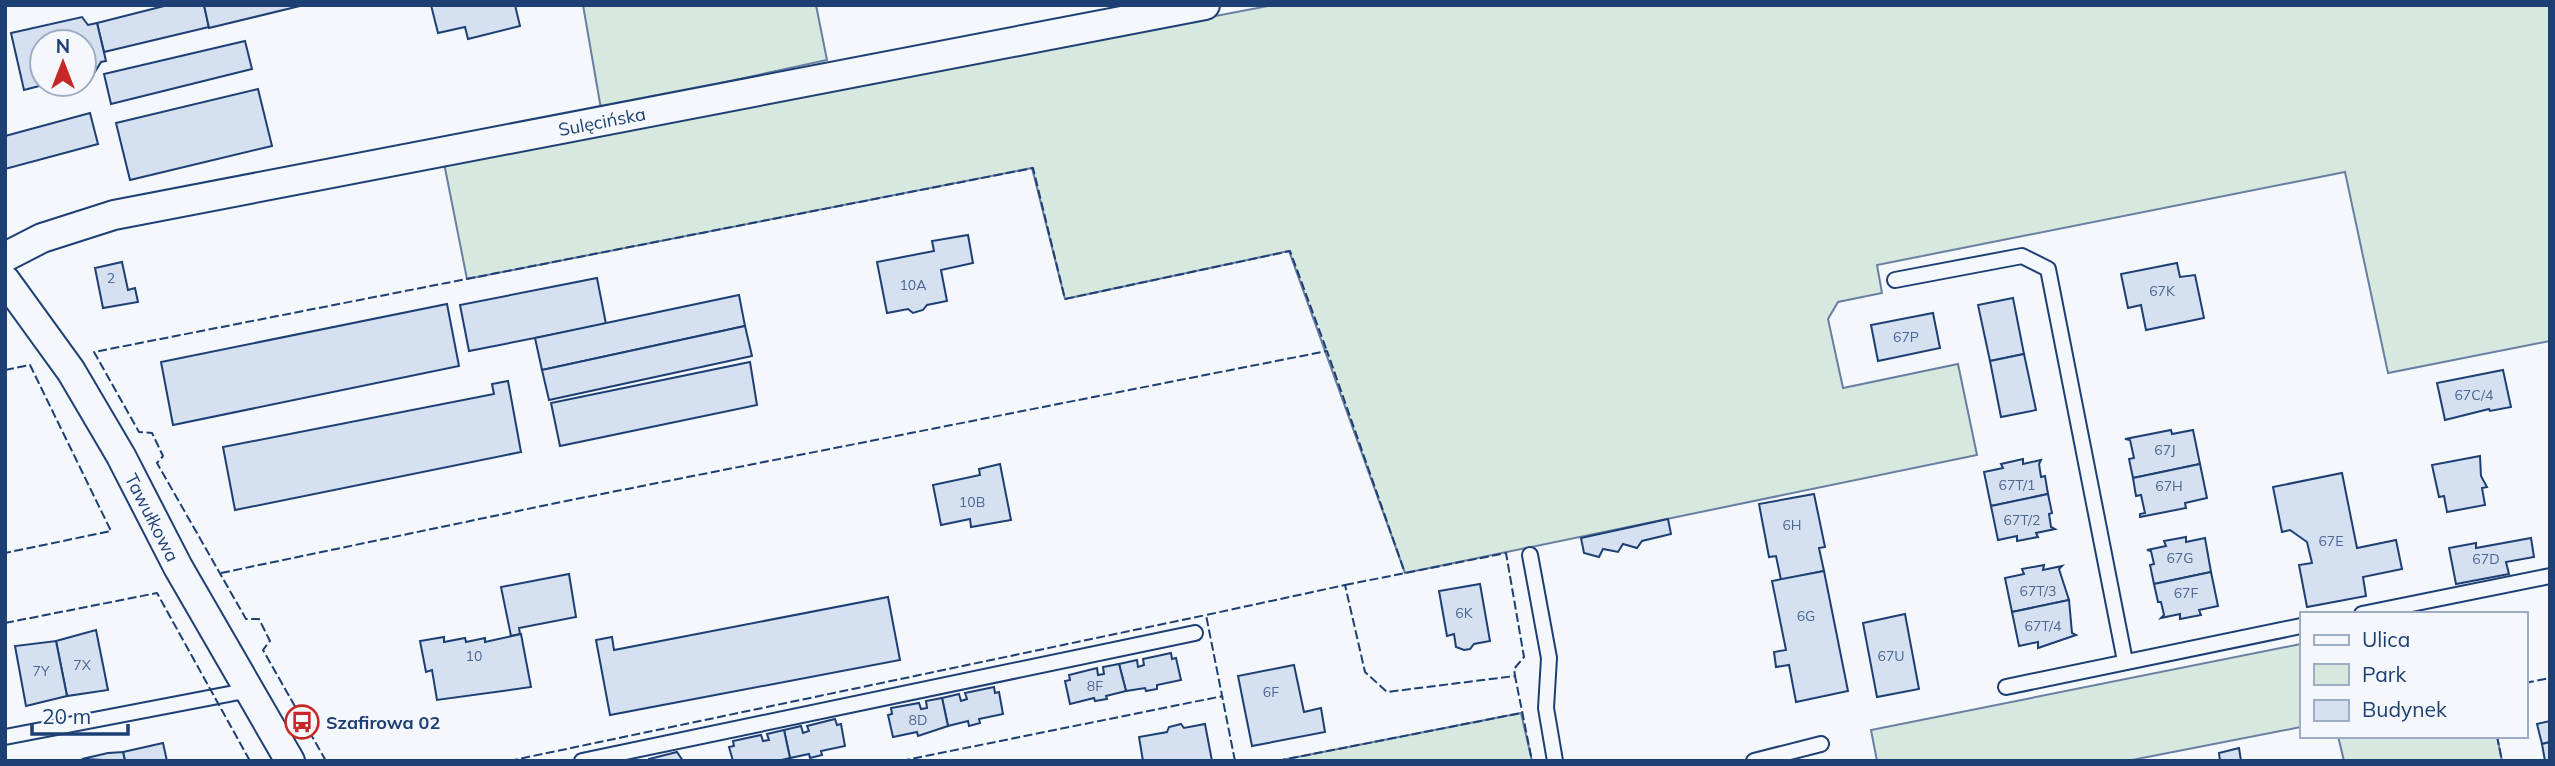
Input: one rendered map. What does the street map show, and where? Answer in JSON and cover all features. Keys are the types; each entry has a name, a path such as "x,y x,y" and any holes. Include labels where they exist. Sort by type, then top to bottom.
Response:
{"street":[{"name":"Sulęcińska","path":"5,257 42,238 114,215 1205,5"},
{"name":"Tawułkowa","path":"5,280 71,371 121,456 178,567 290,761"}],"lane":[{"path":"1895,280 2022,256 2048,269 2125,661"},
{"path":"1530,555 1549,658 1546,708 1555,761"},
{"path":"2372,612 2550,576"},
{"path":"2006,687 2300,626"},
{"path":"582,761 1195,633"},
{"path":"5,737 250,690"},
{"path":"1754,761 1821,744"}],"green space":[{"path":"583,5 816,5 827,60 601,109"},
{"path":"1273,5 2550,5 2550,341 2388,373 2345,172 1877,265 1882,293 1838,302 1828,319 1843,388 1958,364 1977,455 1405,573 1289,251 1065,299 1032,168 467,279 444,163"},
{"path":"2300,644 2300,727 2127,761 1877,761 1871,730"},
{"path":"1521,713 1532,761 1277,761"},
{"path":"2338,738 2497,738 2502,761 2344,761"}],"building":[{"path":"168,5 204,5 209,27 104,52 97,23"},
{"path":"204,5 304,5 209,28"},
{"path":"431,5 515,5 520,26 468,39 465,27 438,33"},
{"path":"82,17 88,25 97,23 106,61 101,62 98,67 98,28 33,28"},
{"path":"28,29 28,89 24,90 11,33"},
{"path":"245,41 252,69 111,104 104,74"},
{"path":"258,89 272,146 130,180 116,123"},
{"path":"90,113 98,144 5,169 5,136"},
{"path":"968,235 973,263 941,270 947,301 927,305 923,310 913,313 908,309 887,313 877,262 934,251 932,241"},
{"path":"122,262 128,290 135,288 138,302 103,308 95,268"},
{"path":"2177,263 2180,277 2195,275 2204,318 2146,330 2141,305 2128,308 2121,274"},
{"path":"597,278 606,324 469,351 460,305"},
{"path":"739,295 745,326 542,370 535,338"},
{"path":"2013,298 2024,354 1990,361 1978,305"},
{"path":"447,304 459,366 173,425 161,362"},
{"path":"1933,313 1940,348 1878,361 1871,325"},
{"path":"745,326 752,356 549,400 542,370"},
{"path":"2024,354 2036,410 2001,417 1990,361"},
{"path":"750,362 757,405 560,446 551,403"},
{"path":"2503,370 2511,407 2489,409 2445,420 2437,383"},
{"path":"508,381 521,452 235,510 223,447 494,394 492,384"},
{"path":"2171,430 2172,434 2193,430 2200,464 2133,478 2129,459 2134,458 2130,440 2125,439"},
{"path":"2480,456 2481,476 2487,487 2482,488 2485,505 2447,512 2444,496 2439,497 2432,465"},
{"path":"2023,459 2023,464 2041,460 2041,477 2045,476 2048,494 1991,506 1984,472 2003,468 2001,464"},
{"path":"1000,464 1011,520 971,527 970,519 941,525 933,485 980,475 979,469"},
{"path":"2200,464 2207,498 2185,503 2186,508 2140,517 2140,514 2145,513 2141,495 2136,496 2133,478"},
{"path":"2342,473 2357,548 2396,540 2402,569 2363,577 2366,596 2307,607 2299,565 2312,563 2307,542 2290,530 2282,532 2273,487"},
{"path":"1814,494 1825,547 1819,548 1824,571 1781,580 1776,556 1769,557 1759,504"},
{"path":"2048,494 2052,513 2049,514 2051,527 2055,529 2036,533 2038,537 2017,541 2017,536 1998,540 1991,506"},
{"path":"1668,519 1671,534 1642,541 1637,548 1623,544 1618,552 1603,549 1599,557 1584,553 1581,538"},
{"path":"2186,537 2186,542 2205,538 2211,572 2154,584 2150,565 2154,564 2151,551 2147,550 2166,546 2164,541"},
{"path":"2531,538 2534,557 2506,562 2509,574 2456,584 2449,548 2476,543 2476,548"},
{"path":"2044,565 2043,570 2062,566 2059,569 2069,600 2012,612 2005,578 2024,574 2022,569"},
{"path":"1824,571 1848,691 1796,702 1789,665 1776,667 1774,652 1786,650 1772,581"},
{"path":"2211,572 2218,606 2199,610 2201,615 2180,619 2180,614 2161,618 2164,615 2154,584"},
{"path":"569,574 576,617 519,628 520,634 511,636 501,587"},
{"path":"1480,584 1490,641 1474,644 1470,649 1464,650 1456,647 1454,634 1447,636 1439,591"},
{"path":"888,597 900,660 610,715 596,640 612,637 614,650"},
{"path":"2069,600 2072,633 2076,635 2038,648 2038,642 2019,646 2012,612"},
{"path":"1905,614 1919,689 1877,697 1863,623"},
{"path":"96,630 108,690 67,696 56,641"},
{"path":"521,634 531,687 437,700 432,670 426,672 420,641 444,637 444,642 465,638 466,642 485,638 485,642"},
{"path":"56,641 67,696 26,706 15,646"},
{"path":"1171,653 1172,659 1176,658 1181,680 1157,685 1157,689 1126,691 1119,664 1137,660 1138,667 1144,665 1143,659"},
{"path":"1119,664 1126,691 1106,696 1107,699 1095,701 1094,698 1070,704 1065,681 1070,680 1069,675 1097,668 1098,675 1104,674 1103,667"},
{"path":"1294,665 1304,712 1321,708 1325,732 1252,746 1238,676"},
{"path":"994,687 995,693 999,692 1003,714 979,719 980,723 969,726 968,721 948,726 942,698 959,694 961,701 967,699 965,693"},
{"path":"942,698 948,726 918,736 917,732 893,737 888,715 892,714 891,708 919,703 921,709 927,708 926,701"},
{"path":"835,719 837,725 841,724 845,746 821,751 822,755 810,758 809,754 790,758 784,730 801,726 803,733 809,731 807,726"},
{"path":"2550,721 2550,742 2542,744 2537,724"},
{"path":"1181,724 1184,728 1205,724 1212,761 1143,761 1139,737 1167,732 1169,727"},
{"path":"784,730 790,758 777,761 733,761 729,747 734,746 733,741 761,735 763,741 769,740 767,734"},
{"path":"2550,742 2550,761 2545,761 2542,744"},
{"path":"163,743 167,761 125,761 123,752"},
{"path":"2239,748 2241,761 2220,761 2219,753"},
{"path":"123,752 125,761 82,759 108,753"},
{"path":"677,752 683,761 649,761 649,759"}],"fence":[{"path":"326,761 263,650 270,641 259,619 246,619 157,463 163,456 152,433 139,432 94,352 1033,168 1065,299 1290,251 1327,351"},
{"path":"221,573 561,502 1327,351 1405,573"},
{"path":"5,370 30,365 111,531 5,553"},
{"path":"1345,585 1506,553 1524,657 1514,669 1515,676"},
{"path":"1235,761 1206,615 1345,585 1365,672 1387,692 1515,676 1532,761"},
{"path":"5,623 157,593 250,761"},
{"path":"509,761 1206,615"},
{"path":"2527,683 2550,678"},
{"path":"901,761 1223,696"},
{"path":"1277,761 1521,713"},
{"path":"2497,738 2502,761"}],"place":[{"name":"Szafirowa 02","path":"302,722"}]}
